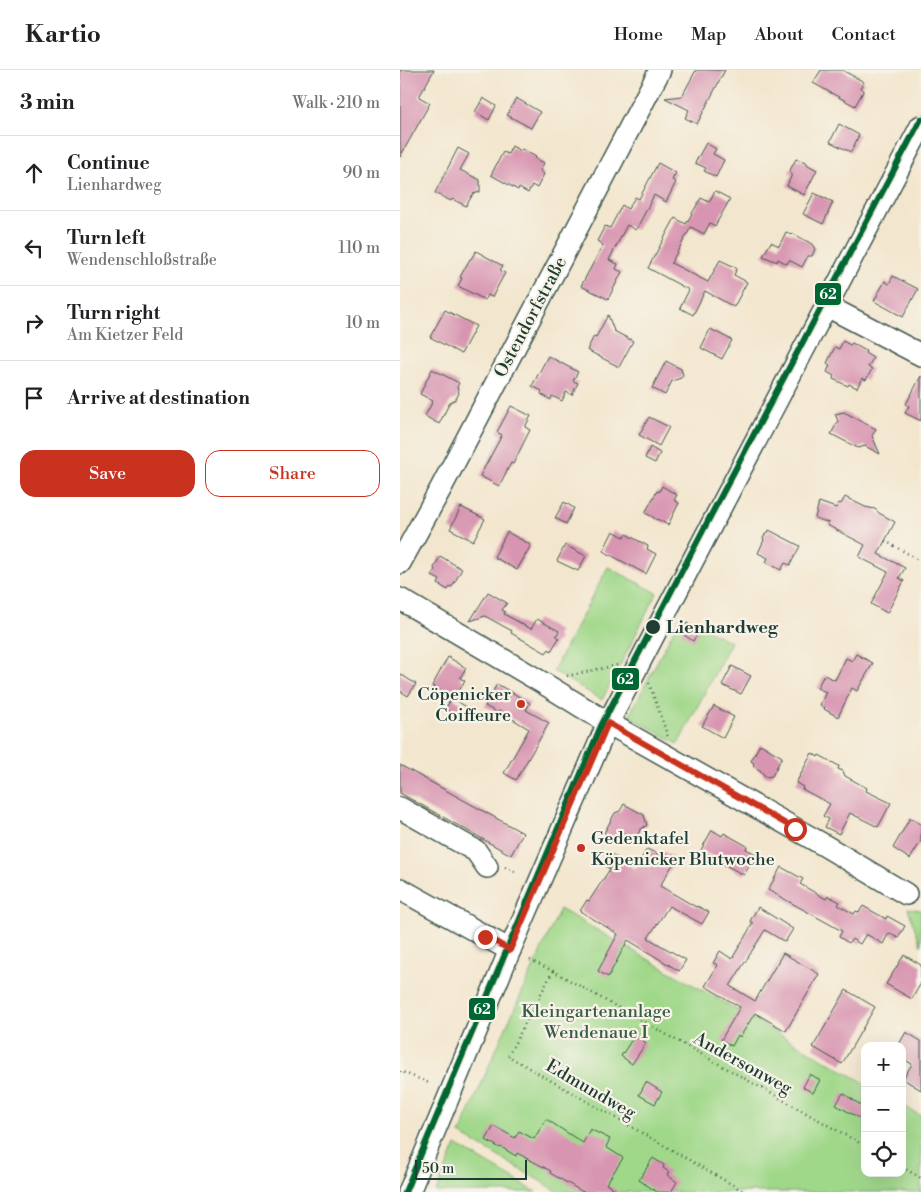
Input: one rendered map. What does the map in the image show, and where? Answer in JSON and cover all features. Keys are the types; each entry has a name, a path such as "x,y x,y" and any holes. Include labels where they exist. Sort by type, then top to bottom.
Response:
{"street":[{"name":"Ostendorfstraße","path":"400,563 660,70"},
{"path":"409,1192 510,950 608,723 921,126"},
{"path":"827,306 921,355"},
{"path":"400,599 608,723 906,894"},
{"path":"400,808 476,850 487,867"},
{"path":"400,889 510,950"}],"path":[{"path":"885,540 921,561"},
{"path":"564,676 640,660 669,739"},
{"name":"Andersonweg","path":"530,960 553,971 861,1144"},
{"name":"Edmundweg","path":"553,971 508,1056 745,1192"},
{"path":"400,1072 429,1083"},
{"path":"906,1169 921,1178"}],"green space":[{"path":"608,567 657,593 602,700 553,671"},
{"path":"681,616 731,642 678,744 629,716"},
{"path":"908,908 921,910 921,946"},
{"name":"Kleingartenanlage Wendenaue I","path":"560,909 861,1081 861,1177 906,1177 906,1107 921,1116 921,1192 559,1192 460,1134"},
{"path":"456,1145 536,1192 436,1192"}],"building":[{"path":"400,70 434,70 419,97 430,103 400,157"},
{"path":"696,70 725,70 697,124 685,118 689,110 665,98 682,96"},
{"path":"821,70 842,70 864,82 860,88 864,90 855,106 813,83"},
{"path":"483,98 496,106 489,120 475,112"},
{"path":"516,98 540,112 531,128 507,115"},
{"path":"839,124 859,135 851,152 830,142"},
{"path":"706,143 716,149 713,154 724,160 716,177 704,171 706,168 695,163"},
{"path":"512,146 521,151 522,149 544,163 540,171 544,174 537,188 532,185 528,193 519,188 518,190 491,175 503,152 508,154"},
{"path":"458,148 469,154 460,170 480,180 480,192 473,194 466,206 435,193"},
{"path":"796,159 806,162 817,170 804,195 787,186 792,174 789,172"},
{"path":"658,163 676,173 672,180 676,182 666,202 654,195 636,230 627,225 609,260 618,264 616,269 622,272 608,299 581,286 603,245 597,241 605,226 610,228 622,205 628,209 635,197 639,199"},
{"path":"715,191 730,199 715,226 710,223 704,234 691,227 671,263 708,282 720,260 737,268 734,275 747,282 734,307 705,291 693,315 680,308 689,290 648,268 675,218 686,224 701,198 709,202"},
{"path":"814,193 833,202 823,224 803,214"},
{"path":"786,232 792,233 812,244 815,249 812,256 808,256 802,267 789,260 787,264 778,259 777,262 763,256 771,242 779,246"},
{"path":"476,251 503,266 500,270 505,273 492,297 488,295 485,300 458,286 462,278 460,277"},
{"path":"893,276 918,289 903,317 874,301 885,281 889,284"},
{"path":"445,310 476,326 461,354 430,337"},
{"path":"608,315 614,331 633,341 619,367 587,350"},
{"path":"710,329 732,340 722,359 701,348"},
{"path":"843,341 850,345 852,343 866,351 865,353 873,358 868,367 872,369 866,380 862,378 857,388 833,379 834,376 827,372 830,365 827,363 835,347 839,349"},
{"path":"548,356 578,372 573,381 578,383 572,395 566,392 562,401 552,396 551,400 541,394 542,391 532,386"},
{"path":"666,361 681,369 683,375 681,378 672,381 665,395 652,388"},
{"path":"432,369 459,383 457,387 459,393 456,399 450,402 439,424 425,416 433,401 420,394"},
{"path":"921,376 921,421 905,413 909,406 906,404"},
{"path":"511,406 531,416 525,427 530,430 513,464 511,463 499,486 480,476 502,435 497,432"},
{"path":"844,412 876,429 872,436 880,454 865,446 858,448 831,434 838,421 835,414"},
{"path":"649,417 669,427 659,446 639,435"},
{"path":"650,447 660,453 655,463 645,458"},
{"path":"662,486 677,495 674,500 679,503 668,525 645,513 657,491 659,492"},
{"path":"845,497 865,507 875,509 895,522 878,554 905,568 899,578 904,581 887,613 871,604 888,572 859,557 865,545 827,525 829,523 815,518 819,502 836,508"},
{"path":"564,502 574,508 566,524 555,518"},
{"path":"461,507 485,519 473,541 450,529"},
{"path":"769,530 800,546 790,565 785,563 781,570 766,562 768,558 758,553 764,540 763,538"},
{"path":"613,531 624,537 626,534 648,546 647,549 656,554 646,574 603,551"},
{"path":"507,532 531,545 517,570 494,557"},
{"path":"565,545 586,556 578,571 557,561"},
{"path":"440,556 462,569 452,587 450,586 448,590 438,584 440,580 432,576"},
{"path":"488,592 507,603 502,610 505,612 504,614 531,629 537,619 559,631 556,636 559,638 551,651 549,649 546,653 485,616 470,621"},
{"path":"687,623 699,631 693,641 681,633"},
{"path":"856,654 873,663 857,691 852,688 838,717 820,705 826,692 817,688 824,675 835,680 846,658 852,661"},
{"path":"448,657 466,668 460,678 465,681 454,699 468,708 460,719 445,709 452,698 432,686"},
{"path":"732,666 751,676 741,694 722,685"},
{"path":"400,674 416,684 408,696 400,691"},
{"path":"497,684 530,703 526,710 549,723 516,780 504,773 529,729 499,711 498,713 485,706"},
{"path":"714,706 734,717 723,738 702,726"},
{"path":"760,744 782,757 772,776 767,777 764,775 753,766 754,763 751,761"},
{"path":"812,753 839,766 838,769 843,771 845,776 867,788 866,791 891,803 878,827 850,813 839,834 825,827 829,819 823,816 830,804 802,789 803,787 796,783"},
{"path":"400,765 523,833 511,855 400,793"},
{"path":"624,804 644,815 647,825 641,829 635,839 620,831 615,840 604,833 615,813 620,811"},
{"path":"910,818 921,824 921,841 910,859 893,848"},
{"path":"712,830 722,836 724,833 747,846 746,849 756,854 744,875 701,850"},
{"path":"647,849 660,855 662,851 676,859 660,886 696,907 709,912 702,924 669,906 648,938 686,960 679,971 628,940 608,977 598,971 618,934 580,911 587,900 589,901 610,869 604,865 611,854 635,869"},
{"path":"781,867 803,879 800,884 826,899 828,896 840,902 838,905 854,914 856,911 859,912 863,906 886,919 887,916 905,926 898,938 889,933 883,944 866,934 860,944 852,939 849,943 839,937 842,931 768,890"},
{"path":"758,907 793,929 785,942 765,930 730,986 755,1001 783,953 819,974 786,1031 755,1013 732,1046 721,1040 740,1007 705,986 718,965 713,963 720,951 732,959 753,923 750,921"},
{"path":"904,955 921,965 921,983 912,999 886,984"},
{"path":"846,990 875,1007 842,1064 813,1047"},
{"path":"906,1032 921,1041 921,1090 906,1081 906,1074 912,1064 906,1060 906,1042 900,1042"},
{"path":"635,1035 646,1043 632,1064 621,1056"},
{"path":"810,1074 820,1080 813,1093 803,1087"},
{"path":"646,1082 662,1092 655,1104 639,1095"},
{"path":"843,1093 861,1105 861,1119 836,1105"},
{"path":"546,1119 583,1143 590,1129 610,1139 606,1147 623,1158 606,1184 620,1192 583,1192 550,1173 551,1171 517,1153 516,1156 486,1140 494,1126 515,1138 519,1131 534,1139"},
{"path":"653,1158 664,1165 663,1168 669,1172 667,1175 677,1182 671,1192 657,1192 639,1180"}],"transit line":[{"name":"62","path":"405,1192 601,726 921,119"}],"place":[{"name":"Lienhardweg","path":"653,627"},
{"name":"Cöpenicker Coiffeure","path":"521,704"},
{"name":"Gedenktafel Köpenicker Blutwoche","path":"581,848"}],"route":[{"path":"485,937 510,950 608,723 795,829"}]}
